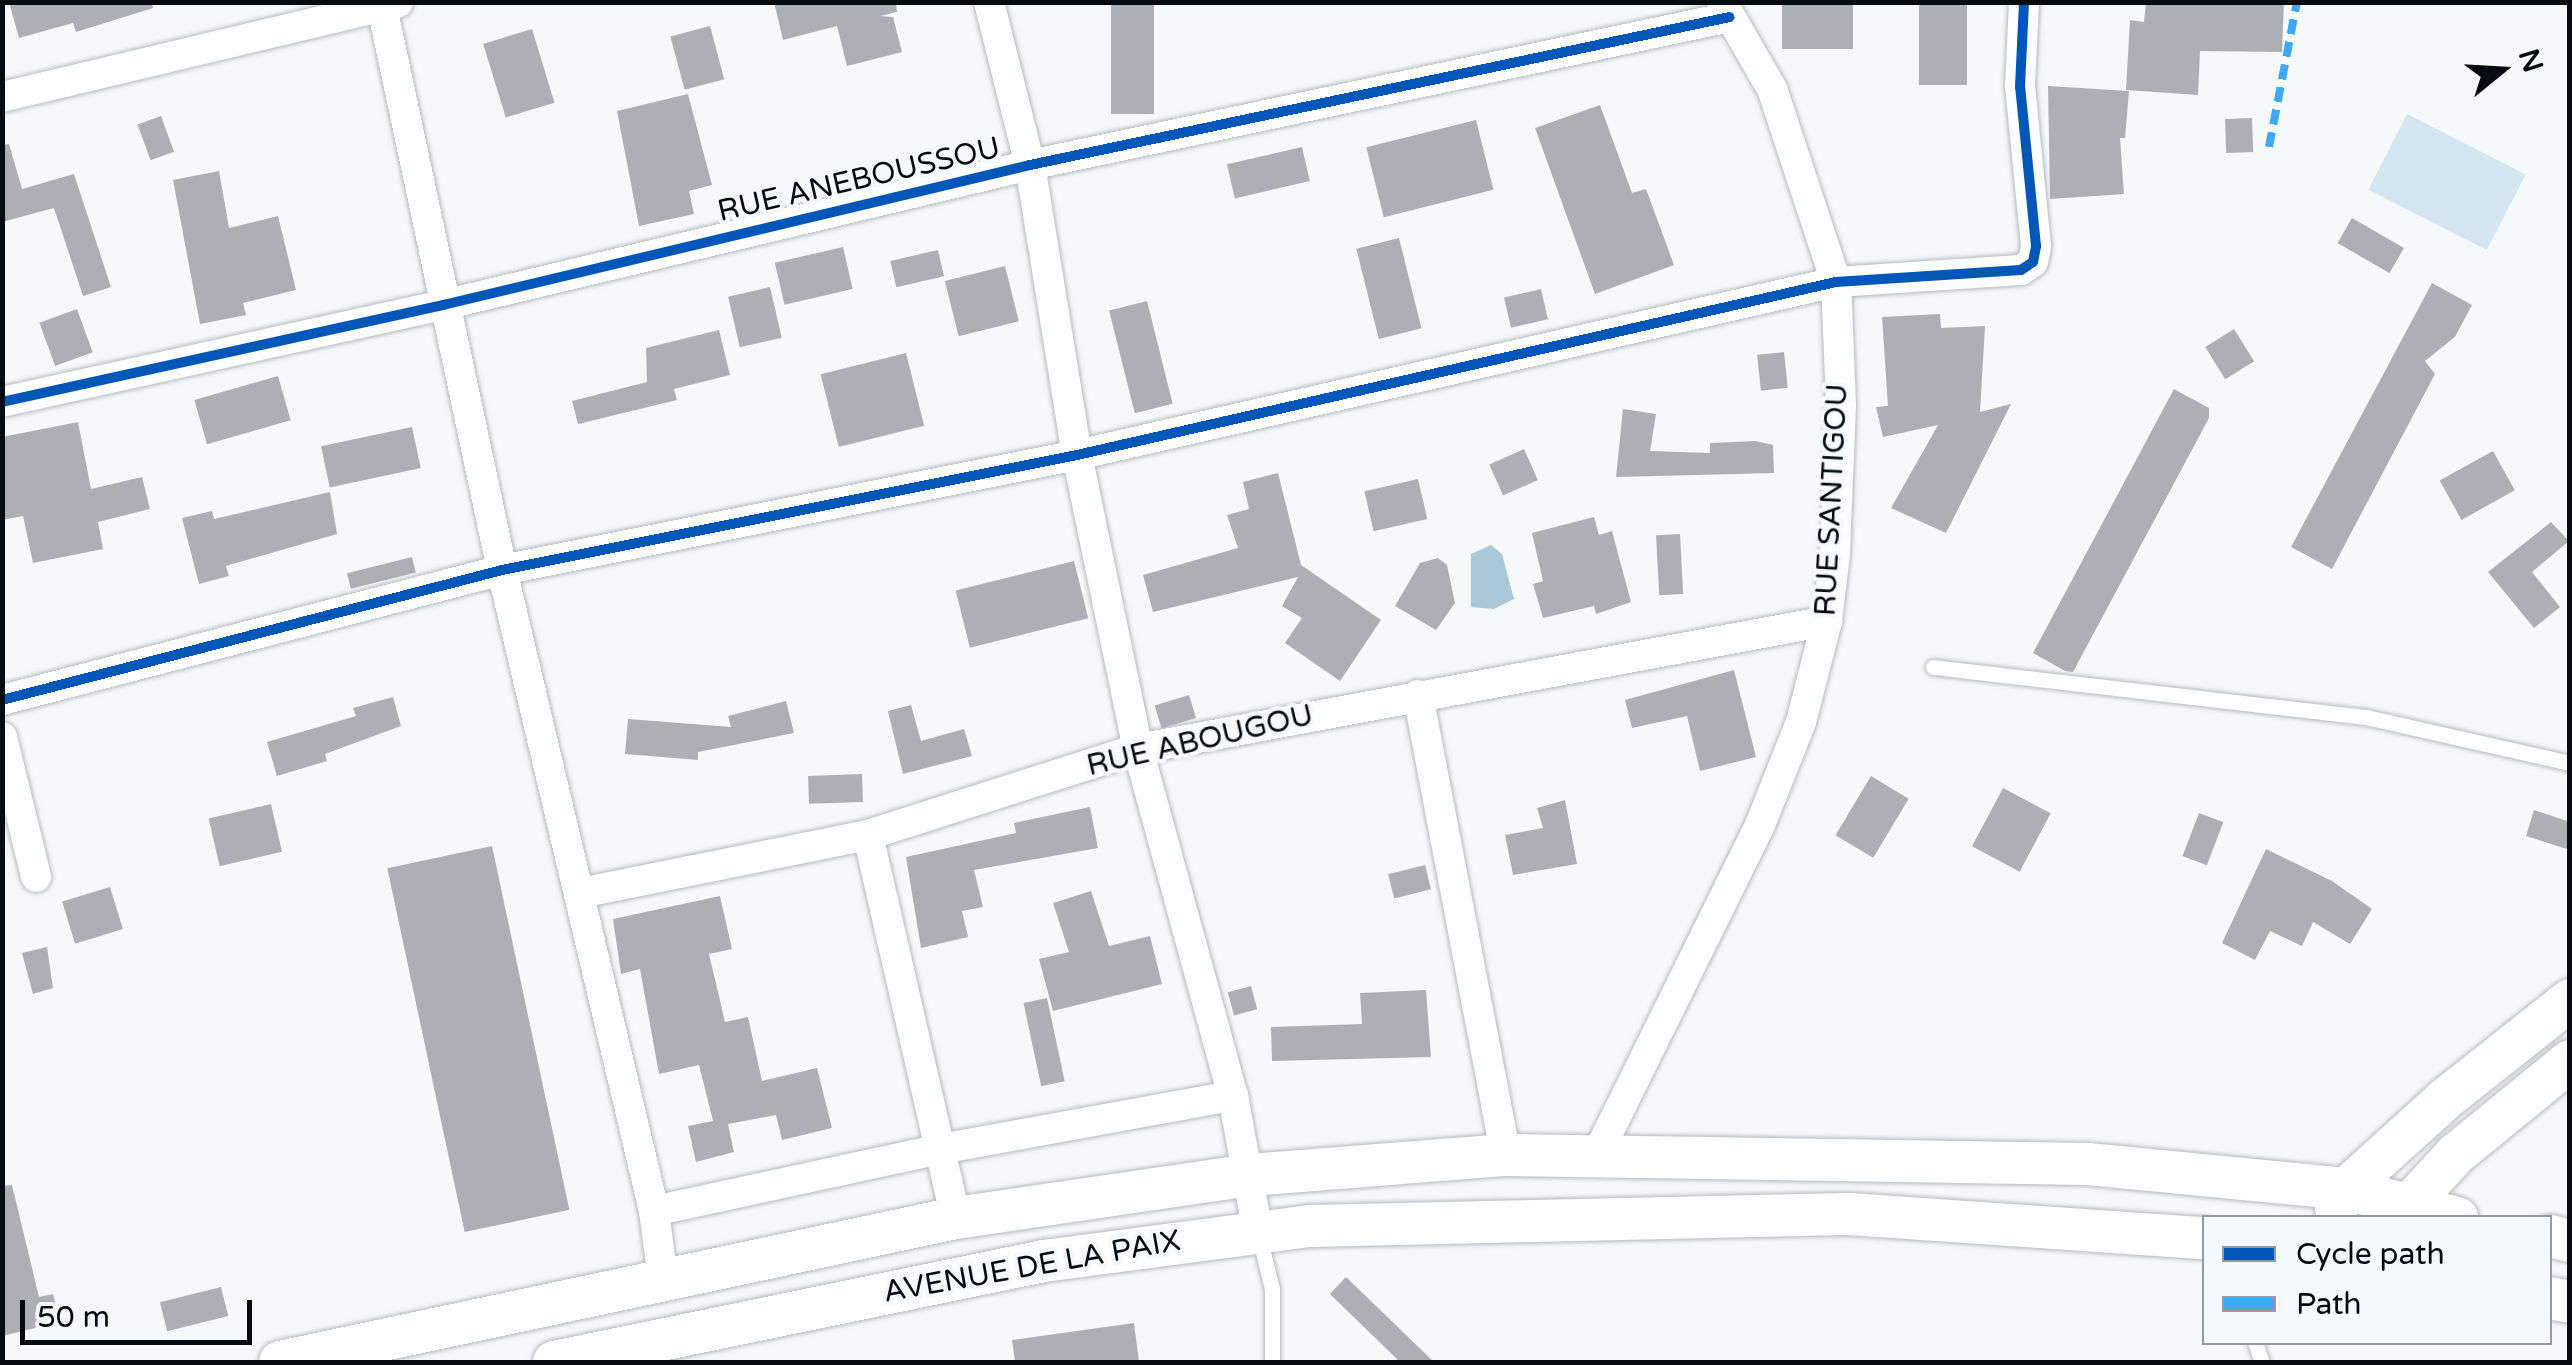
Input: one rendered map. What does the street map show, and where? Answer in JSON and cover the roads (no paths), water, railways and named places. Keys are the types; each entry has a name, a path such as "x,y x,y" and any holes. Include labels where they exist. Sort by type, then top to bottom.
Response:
{"main road":[{"path":"2339,1204 2570,1000"},
{"path":"2400,1212 2570,1061"},
{"path":"280,1362 419,1340 663,1279 956,1218 1250,1175 1506,1155 1598,1152 2088,1164 2429,1215"},
{"name":"AVENUE DE LA PAIX","path":"554,1362 1044,1260 1258,1232 1516,1216 1849,1214 2202,1238"}],"street":[{"path":"989,2 1030,165 1077,455 1138,749 1232,1096 1258,1232"},
{"path":"2,700 502,570 1077,455 1836,282 2021,270 2032,262 2020,87 2024,2"},
{"path":"2,96 388,4 443,306 654,1211 663,1279"},
{"name":"RUE ANEBOUSSOU","path":"2,402 443,306 1030,165 1726,10"},
{"name":"RUE SANTIGOU","path":"1598,1152 1760,825 1801,722 1827,622 1840,474 1836,282 1772,90 1726,10"},
{"name":"RUE ABOUGOU","path":"580,893 868,835 1138,749 1827,622"},
{"path":"1418,695 1506,1155"},
{"path":"2,737 36,877"},
{"path":"868,835 956,1218"},
{"path":"654,1211 940,1149 1232,1096"}],"lane":[{"path":"1933,667 2366,716 2570,763"},
{"path":"1258,1232 1272,1290 1272,1362"}]}
